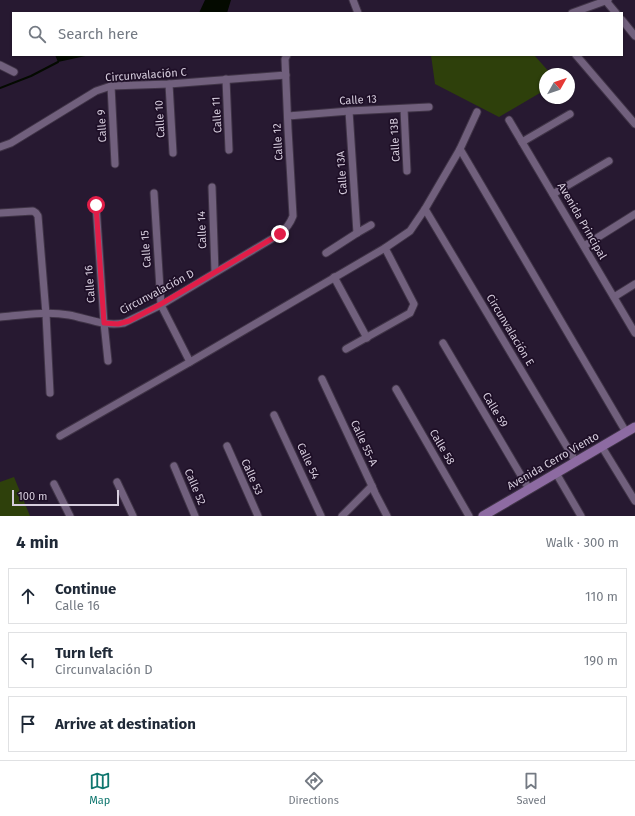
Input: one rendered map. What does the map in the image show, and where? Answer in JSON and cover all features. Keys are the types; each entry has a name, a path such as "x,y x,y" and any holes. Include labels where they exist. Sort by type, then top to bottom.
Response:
{"street":[{"path":"354,0 358,12"},
{"path":"575,12 607,0 615,12"},
{"path":"623,21 635,36"},
{"name":"Calle 12","path":"286,56 285,59 293,216 287,228"},
{"path":"577,56 635,124"},
{"path":"0,65 14,72"},
{"name":"Circunvalación C","path":"0,147 11,143 96,91 111,86 169,84 286,75"},
{"name":"Calle 11","path":"226,79 230,150"},
{"name":"Calle 10","path":"169,84 173,153"},
{"name":"Calle 9","path":"111,86 116,164"},
{"name":"Calle 13","path":"288,116 429,107"},
{"name":"Calle 13B","path":"404,109 407,171"},
{"name":"Calle 13A","path":"348,111 356,233"},
{"path":"60,436 385,248 410,231 460,149 477,112"},
{"path":"522,142 570,114"},
{"name":"Avenida Principal","path":"510,120 635,333"},
{"path":"460,149 626,432"},
{"path":"553,194 609,161"},
{"name":"Calle 14","path":"212,187 215,272"},
{"name":"Calle 15","path":"154,193 161,304"},
{"name":"Calle 16","path":"96,205 108,361"},
{"name":"Circunvalación E","path":"425,208 576,462"},
{"path":"0,213 33,211 38,216 46,314 50,393"},
{"path":"584,246 635,214"},
{"path":"326,253 371,225"},
{"name":"Circunvalación D","path":"0,317 46,314 68,315 96,322 118,324 124,323 161,304 280,234 287,228"},
{"path":"346,350 410,313 414,304 385,248"},
{"path":"334,277 366,338"},
{"path":"614,297 635,284"},
{"path":"161,304 190,362"},
{"name":"Calle 59","path":"442,343 529,489"},
{"name":"Calle 55-A","path":"322,379 387,516"},
{"name":"Calle 58","path":"396,389 470,516"},
{"name":"Calle 54","path":"274,415 321,516"},
{"name":"Avenida Cerro Viento","path":"483,516 635,427"},
{"name":"Calle 53","path":"226,446 258,516"},
{"path":"602,447 635,501"},
{"name":"Calle 52","path":"174,466 195,516"},
{"path":"556,473 581,516"},
{"path":"117,482 133,516"},
{"path":"54,484 70,516"},
{"path":"342,516 372,486"}],"green space":[{"path":"431,56 535,56 546,68 539,68 539,94 499,117 435,84"},
{"path":"14,477 30,516 0,516 0,482"}],"shaded area":[{"path":"205,0 231,0 227,12 199,12"},
{"path":"55,56 85,56 58,62"}],"waterway":[{"path":"0,88 31,76 58,62"}],"route":[{"path":"96,205 104,323 118,324 129,321 161,304 280,234"}]}
